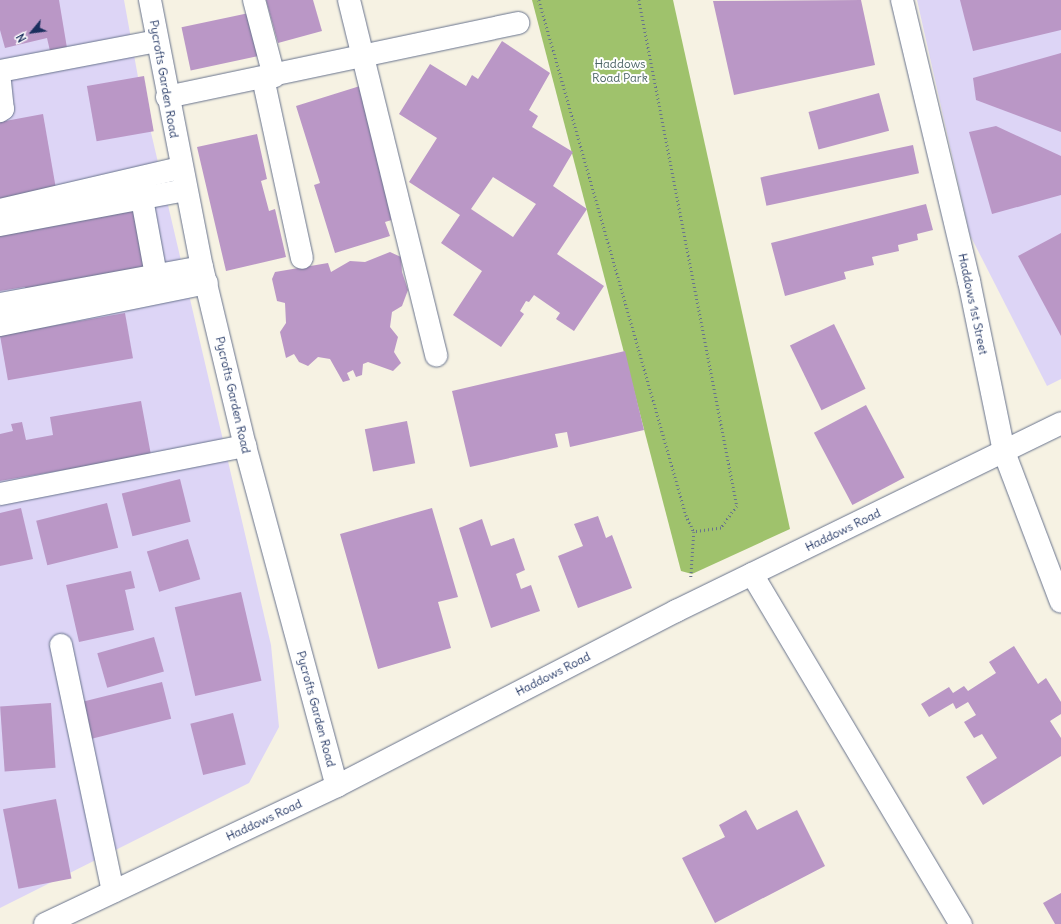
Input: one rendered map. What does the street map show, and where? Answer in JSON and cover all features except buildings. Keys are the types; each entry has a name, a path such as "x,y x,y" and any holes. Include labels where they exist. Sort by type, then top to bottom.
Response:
{"street":[{"name":"Pycrofts Garden Road","path":"150,0 180,168 245,446 337,786"},
{"path":"254,0 302,258"},
{"path":"348,0 436,355"},
{"name":"Haddows 1st Street","path":"902,0 969,281 1004,452 1061,602"},
{"path":"167,97 268,77 518,23"},
{"path":"0,72 157,41"},
{"path":"0,82 3,109 0,111"},
{"path":"0,210 180,168"},
{"path":"0,225 186,190"},
{"path":"142,199 156,275"},
{"path":"0,304 156,275 205,275"},
{"path":"0,325 205,275"},
{"name":"Haddows Road","path":"45,924 337,786 676,611 1061,423"},
{"path":"0,494 245,446"},
{"path":"752,574 961,924"},
{"path":"61,645 113,892"}],"path":[{"path":"539,0 686,515 694,532 692,574 676,611"},
{"path":"639,0 737,506 721,528 694,532"}],"shaded area":[{"path":"0,0 124,0 138,77 271,645 279,727 249,783 0,908"},
{"path":"917,0 1061,0 1061,379 1047,386 970,235"}],"green space":[{"name":"Haddows Road Park","path":"532,0 673,0 790,529 692,574 681,571"}]}
